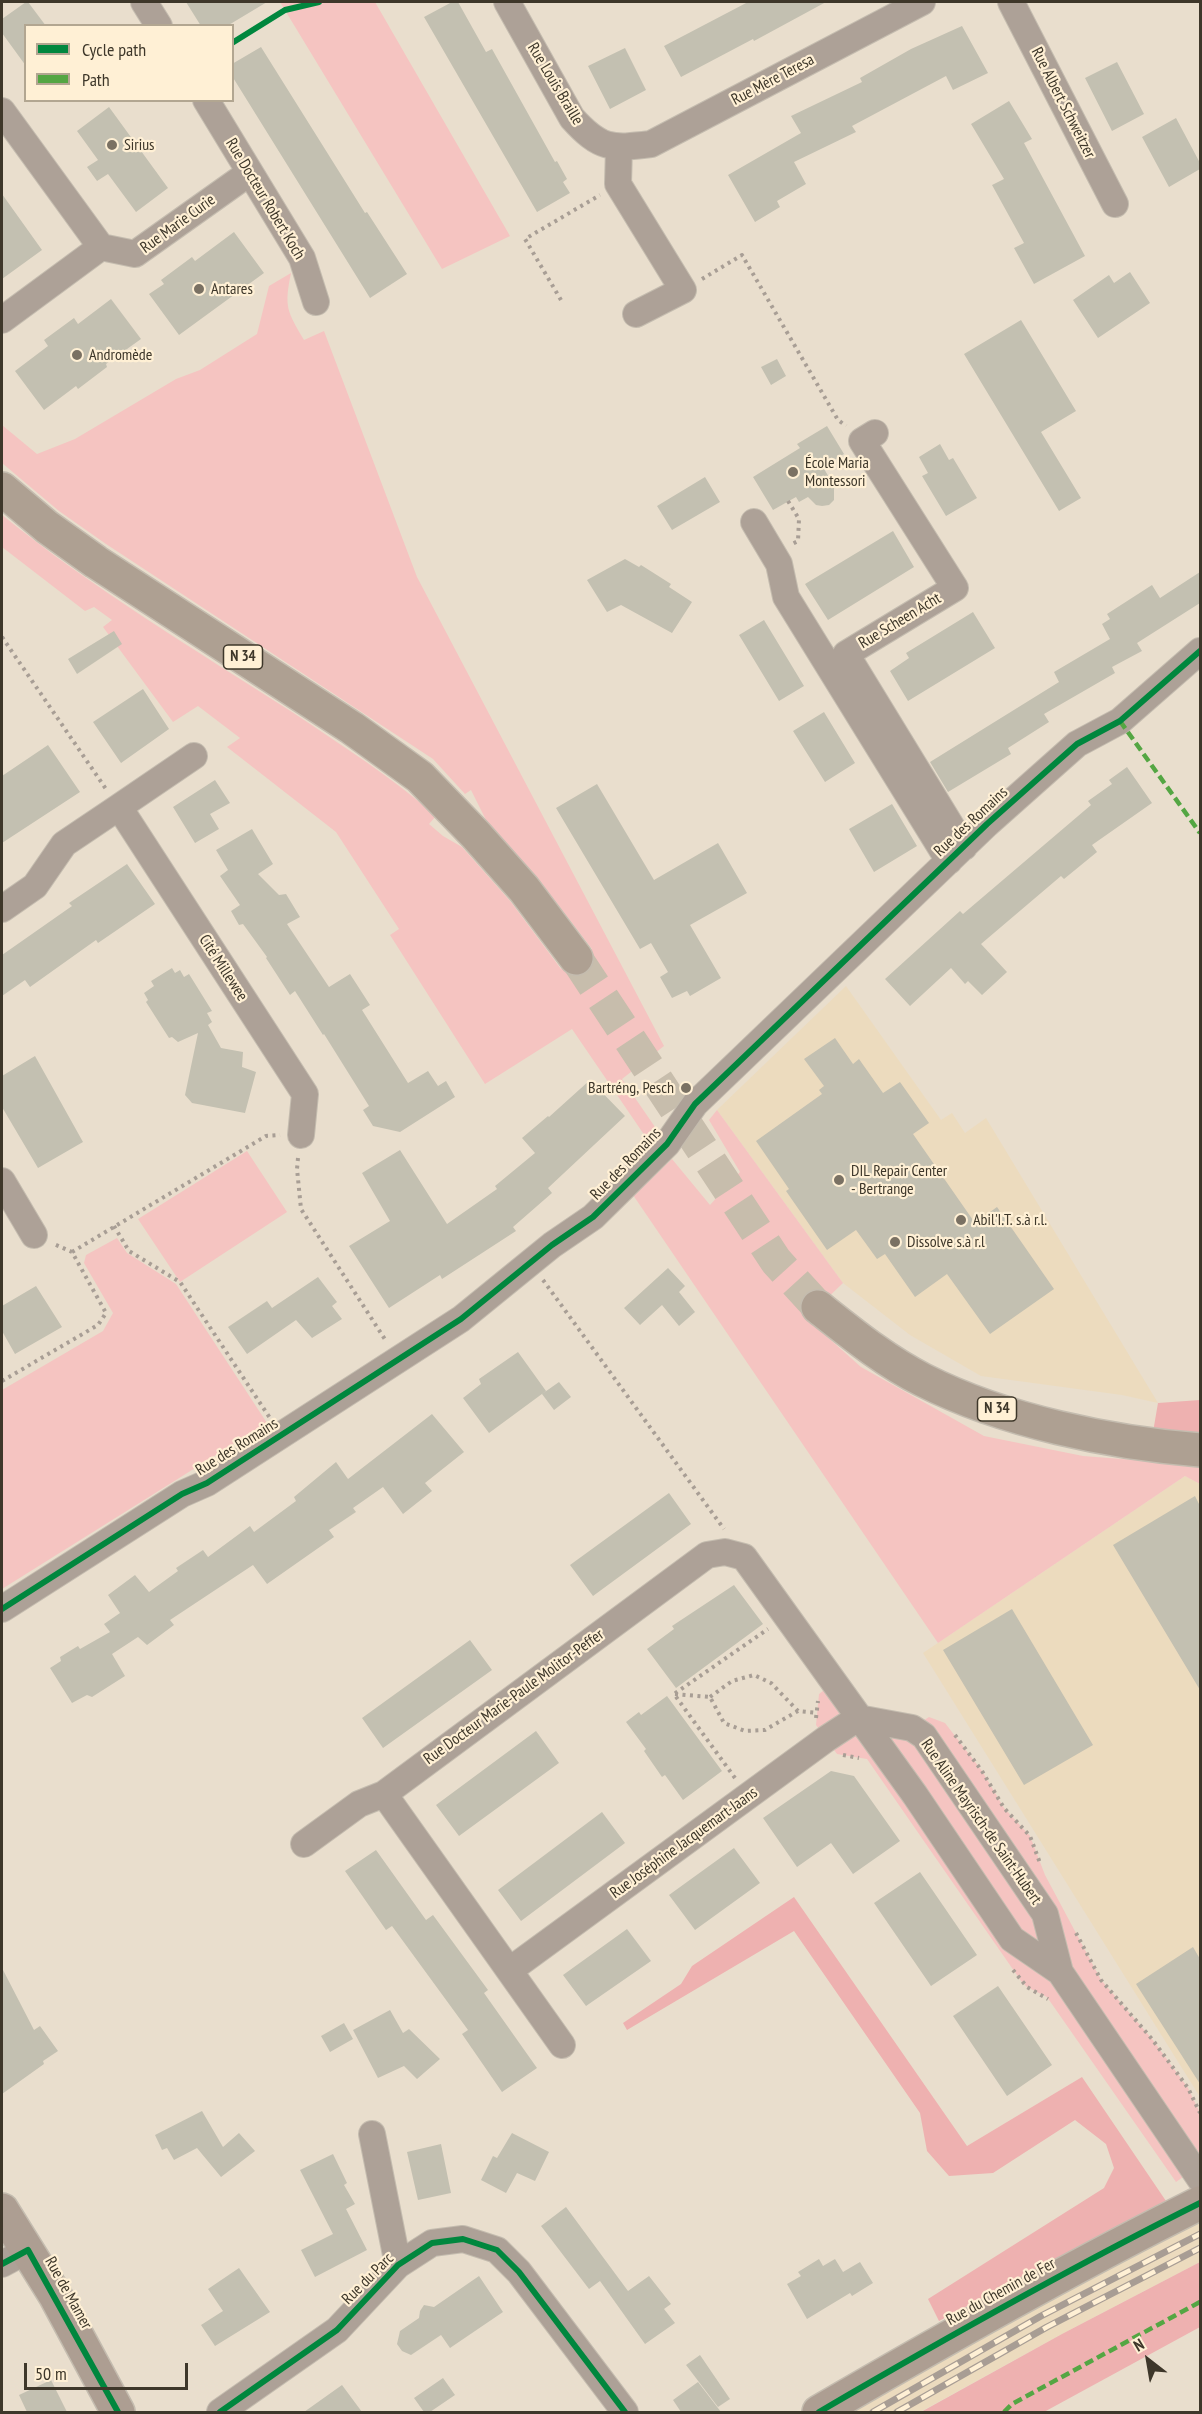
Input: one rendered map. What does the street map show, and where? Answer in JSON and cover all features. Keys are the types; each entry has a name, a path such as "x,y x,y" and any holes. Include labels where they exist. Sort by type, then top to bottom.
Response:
{"main road":[{"name":"N 34","path":"2,489 47,527 96,562 352,728 420,777 524,889 576,958"},
{"name":"N 34","path":"818,1307 876,1351 922,1380 973,1401 1035,1421 1102,1437 1200,1450"}],"street":[{"path":"144,2 158,24"},
{"name":"Rue Louis Braille","path":"507,2 572,118 598,142 619,148"},
{"name":"Rue Mère Teresa","path":"619,148 651,144 922,2"},
{"name":"Rue Albert Schweitzer","path":"1011,2 1115,204"},
{"name":"Rue Docteur Robert Koch","path":"207,102 302,258 316,302"},
{"path":"2,111 101,247 2,320"},
{"path":"619,148 618,184 683,290 636,314"},
{"name":"Rue Marie Curie","path":"101,247 135,254 249,173"},
{"name":"Rue Scheen Acht","path":"869,437 955,588 846,654 956,854"},
{"name":"Rue des Romains","path":"754,522 779,564 786,597 956,854"},
{"name":"Rue des Romains","path":"2,1609 182,1494 207,1483 461,1319 593,1217 667,1144 695,1104 956,854 1077,744 1120,720 1200,651"},
{"path":"2,909 35,886 64,844 194,756"},
{"name":"Cité Millewee","path":"119,807 305,1094 301,1135"},
{"path":"2,1181 34,1235"},
{"name":"Rue Aline Mayrisch-de Saint-Hubert","path":"725,1552 744,1557 915,1795 1012,1940 1060,1972"},
{"name":"Rue Docteur Marie-Paule Molitor-Peffer","path":"304,1844 359,1804 384,1794 707,1555 725,1552"},
{"name":"Rue Aline Mayrisch-de Saint-Hubert","path":"858,1718 912,1728 924,1736 1045,1914 1060,1972 1200,2179"},
{"name":"Rue Joséphine Jacquemart-Jaans","path":"510,1970 747,1796 858,1718"},
{"path":"384,1794 562,2045"},
{"name":"Rue du Parc","path":"372,2134 398,2265"},
{"name":"Rue du Chemin de Fer","path":"819,2412 984,2316 1200,2203"},
{"name":"Rue de Mamer","path":"2,2210 15,2257 118,2412"},
{"name":"Rue du Parc","path":"220,2412 337,2330 398,2265 432,2243 463,2239 497,2250 519,2272 625,2412"}],"path":[{"path":"561,300 525,239 618,184"},
{"path":"683,290 742,255 838,420 869,437"},
{"path":"788,501 799,519 798,541"},
{"path":"2,636 119,807"},
{"path":"72,1252 266,1136 301,1135 297,1169 301,1209 398,1359"},
{"path":"114,1226 129,1251 180,1282 282,1435"},
{"path":"2,1381 98,1325 106,1313 72,1252 34,1235"},
{"path":"531,1263 724,1529 725,1552"},
{"path":"674,1694 770,1628"},
{"path":"674,1694 710,1697 732,1681 754,1675 771,1683 798,1711"},
{"path":"674,1694 747,1796"},
{"path":"710,1697 724,1723 745,1731 765,1730 798,1711 817,1713"}],"shaded area":[{"path":"280,2 375,2 510,236 442,269"},
{"path":"291,273 288,308 304,340 324,331 417,577 664,1046 622,1079 655,1127 645,1136 572,1029 485,1084 390,935 399,929 336,832 227,747 240,738 198,706 173,722 103,627 112,620 94,607 85,611 2,547 2,515 107,593 292,712 402,788 436,816 429,824 443,836 462,847 511,902 561,969 592,949 536,876 488,824 471,790 465,794 433,759 106,544 59,511 2,463 2,425 37,454 75,439 176,379 200,370 257,334 269,286"},
{"path":"846,986 941,1120 952,1113 965,1133 986,1118 1158,1403 1122,1395 981,1376 910,1335 843,1283 717,1110"},
{"path":"717,1110 843,1283 818,1307 815,1326 861,1367 984,1436 1083,1456 1200,1465 1200,1484 1185,1476 938,1643 633,1195 672,1159 710,1205 740,1172 709,1120"},
{"path":"247,1151 287,1212 180,1282 138,1219"},
{"path":"117,1238 127,1253 176,1284 267,1423 2,1589 2,1390 103,1331 113,1313 84,1263 86,1255"},
{"path":"1200,1400 1200,1437 1153,1432 1158,1403"},
{"path":"1185,1476 1200,1484 1200,2097 923,1653"},
{"path":"833,1683 858,1718 912,1728 929,1717 945,1723 982,1771 1004,1808 1030,1836 1045,1875 1101,1980 1152,2039 1188,2088 1200,2113 1200,2165 1176,2182 1047,1997 1027,1987 1021,1981 867,1759 837,1754 816,1725 819,1694"},
{"path":"794,1897 967,2146 1082,2077 1166,2201 939,2321 928,2299 1104,2188 1114,2168 1106,2144 1075,2120 993,2173 949,2176 927,2151 920,2113 794,1931 627,2030 623,2023 681,1984 692,1966"},
{"path":"1200,2219 1200,2262 920,2412 849,2412 1034,2307"},
{"path":"1200,2262 1200,2327 1044,2412 921,2412 1062,2334"}],"building":[{"path":"28,2 44,24 24,24 24,63 2,33 2,19"},
{"path":"186,2 267,2 230,24 200,24"},
{"path":"452,2 458,2 486,52 492,49 555,162 557,161 567,179 563,182 570,193 537,212 424,17"},
{"path":"748,2 826,2 681,77 664,46"},
{"path":"962,26 988,73 953,90 946,76 852,126 856,132 794,162 806,184 777,201 780,207 755,222 728,175 801,133 791,116 862,82 860,78 911,49"},
{"path":"261,47 365,213 367,212 407,274 370,298 234,79 234,63"},
{"path":"625,48 646,90 610,109 588,66"},
{"path":"1117,62 1144,114 1112,131 1085,78"},
{"path":"1009,101 1032,139 1024,143 1085,256 1034,284 1014,248 1024,243 992,185 1004,179 971,124"},
{"name":"Sirius","path":"109,107 168,188 136,212 108,174 97,181 87,167 98,160 77,131"},
{"path":"1176,118 1200,163 1200,169 1169,187 1142,137"},
{"path":"2,194 42,250 2,279"},
{"name":"Antares","path":"234,232 264,273 179,335 149,294 164,284 161,280 192,257 195,261"},
{"path":"1130,272 1150,303 1098,338 1073,300 1109,275 1114,283"},
{"name":"Andromède","path":"111,299 141,339 106,364 107,367 78,389 76,386 44,410 15,371 48,346 44,340 74,318 78,324"},
{"path":"1021,320 1076,411 1041,432 1081,498 1059,511 964,354"},
{"path":"777,359 786,376 771,385 761,367"},
{"name":"École Maria Montessori","path":"827,426 844,454 823,467 834,486 834,500 829,505 822,506 816,505 808,497 799,502 796,497 773,510 753,477 800,448 797,444"},
{"path":"940,444 949,460 953,458 977,498 946,516 922,476 928,473 919,457"},
{"path":"705,477 720,502 672,530 657,506"},
{"path":"893,531 914,567 828,620 805,584"},
{"path":"625,559 639,567 641,565 671,584 669,587 692,602 672,633 621,605 607,612 587,580"},
{"path":"1200,572 1200,603 1137,643 1142,651 1112,667 1115,673 1044,714 1049,722 1008,748 1011,754 948,792 930,762 1059,682 1054,672 1110,639 1102,624 1110,619 1107,614 1152,585 1160,598"},
{"path":"973,612 995,648 908,701 890,671 909,658 906,653"},
{"path":"764,620 804,686 779,701 739,635"},
{"path":"114,631 122,644 77,674 68,659"},
{"path":"143,689 169,729 121,763 93,722"},
{"path":"824,712 855,763 825,782 793,731"},
{"path":"48,745 80,792 2,843 2,776"},
{"path":"1127,767 1152,803 1092,845 1097,852 1064,879 1061,876 981,944 1007,972 982,995 968,981 965,984 951,968 910,1006 885,979 960,911 963,914 1091,805 1088,801 1112,784 1109,780"},
{"path":"215,780 230,803 210,814 219,829 195,843 173,807"},
{"path":"597,784 654,880 718,843 747,893 690,925 721,978 690,996 687,991 672,998 660,977 668,972 651,943 640,949 556,808"},
{"path":"892,804 917,846 874,872 849,829"},
{"path":"252,829 273,864 258,874 279,895 286,894 300,917 287,924 329,987 350,974 370,1005 362,1010 408,1083 428,1071 438,1086 446,1081 455,1097 400,1132 373,1126 363,1110 369,1106 324,1034 295,991 290,995 267,957 243,924 239,925 231,911 240,905 220,876 228,870 216,850"},
{"path":"127,864 155,904 98,943 96,940 30,987 25,980 2,996 2,955 72,906 69,903"},
{"path":"172,968 175,973 180,970 184,977 189,974 212,1011 207,1013 212,1022 208,1025 221,1048 243,1052 242,1067 256,1072 245,1113 192,1103 185,1095 198,1033 178,1042 172,1037 169,1038 146,1002 148,1000 144,993 154,986 151,981"},
{"path":"835,1038 853,1064 859,1059 883,1093 900,1082 929,1123 913,1134 975,1223 997,1207 1054,1289 990,1334 947,1274 915,1297 885,1254 877,1259 856,1230 827,1250 786,1191 789,1189 756,1141 822,1094 819,1090 824,1086 804,1059"},
{"path":"35,1056 83,1142 38,1168 2,1107 2,1076"},
{"path":"590,1080 625,1116 548,1188 552,1193 513,1227 516,1231 442,1279 440,1275 389,1308 349,1246 390,1221 362,1173 400,1150 447,1224 497,1189 495,1186 535,1153 522,1138"},
{"path":"668,1268 685,1286 679,1292 695,1312 679,1326 662,1305 640,1325 624,1308"},
{"path":"318,1277 337,1302 332,1306 342,1319 312,1338 296,1320 247,1354 228,1327 267,1301 272,1308"},
{"path":"36,1286 62,1327 15,1354 2,1331 2,1306"},
{"path":"518,1352 546,1391 489,1433 463,1398 481,1384 479,1379"},
{"path":"559,1382 571,1397 554,1410 542,1394"},
{"path":"432,1414 464,1452 425,1483 432,1491 403,1514 383,1487 353,1508 356,1512 329,1530 334,1537 267,1584 253,1565 170,1620 174,1625 147,1645 138,1637 112,1654 125,1676 92,1697 87,1695 72,1703 50,1668 61,1661 60,1657 78,1646 80,1649 110,1632 104,1624 120,1613 108,1595 135,1575 149,1592 178,1571 176,1568 203,1550 208,1557 250,1526 254,1532 296,1501 294,1497 336,1462 348,1479"},
{"path":"669,1493 691,1524 593,1596 570,1565"},
{"path":"1195,1496 1200,1506 1200,1690 1113,1545"},
{"path":"734,1585 763,1624 676,1688 647,1649 674,1629 672,1626"},
{"path":"1012,1609 1093,1745 1024,1785 943,1650"},
{"path":"470,1640 492,1670 383,1748 362,1718"},
{"path":"667,1696 722,1771 683,1800 665,1775 662,1777 644,1751 646,1749 626,1722 639,1712 641,1715"},
{"path":"536,1731 559,1763 459,1836 436,1805"},
{"path":"831,1771 854,1776 900,1841 853,1874 831,1843 797,1867 763,1818"},
{"path":"602,1812 625,1843 521,1921 498,1890"},
{"path":"734,1848 760,1883 695,1930 669,1895"},
{"path":"376,1850 426,1920 433,1915 488,1990 484,1993 537,2068 502,2092 462,2034 468,2030 392,1926 386,1930 345,1871"},
{"path":"920,1872 977,1955 931,1986 874,1903"},
{"path":"627,1929 651,1961 586,2006 563,1975"},
{"path":"1193,1947 1200,1959 1200,2084 1136,1984"},
{"path":"2,1968 34,2030 40,2026 58,2051 2,2094"},
{"path":"998,1986 1052,2065 1007,2096 953,2016"},
{"path":"390,2010 403,2033 409,2029 440,2059 417,2079 404,2066 378,2078 353,2030"},
{"path":"344,2023 353,2039 330,2052 321,2036"},
{"path":"202,2111 223,2147 239,2133 255,2151 221,2177 197,2148 174,2160 167,2148 162,2150 155,2135"},
{"path":"512,2133 549,2152 535,2181 517,2173 506,2193 481,2180 493,2156 497,2158"},
{"path":"441,2144 451,2193 418,2200 407,2152"},
{"path":"333,2154 347,2183 344,2185 355,2204 346,2209 367,2250 315,2277 301,2250 333,2234 300,2170"},
{"path":"566,2207 628,2291 649,2276 671,2304 664,2309 675,2323 645,2344 600,2281 589,2289 541,2226"},
{"path":"819,2259 823,2266 835,2259 843,2272 860,2262 873,2283 852,2296 850,2293 807,2319 787,2284 801,2276 798,2272"},
{"path":"239,2268 270,2312 215,2346 201,2325 223,2311 208,2289"},
{"path":"479,2276 503,2312 450,2348 441,2335 411,2355 402,2351 397,2344 400,2331 419,2318 424,2305 434,2307"},
{"path":"700,2355 730,2399 718,2407 686,2365"},
{"path":"443,2378 455,2395 430,2412 424,2412 414,2398"},
{"path":"51,2380 67,2412 27,2412 19,2395"},
{"path":"698,2382 721,2412 681,2412 673,2400"},
{"path":"342,2385 362,2412 304,2412"}],"tunnel":[{"path":"576,958 776,1261 818,1307"}],"railway":[{"path":"873,2412 1041,2316 1200,2234"},
{"path":"897,2412 1047,2327 1200,2248"}],"marked path":[{"path":"1120,721 1200,833"},
{"path":"1004,2412 1012,2404 1200,2302"}],"cycle path":[{"path":"234,42 285,10 319,2"},
{"path":"2,1609 182,1494 207,1483 461,1319 552,1245 593,1217 667,1144 695,1104 987,824 1077,744 1120,721 1200,651"},
{"path":"819,2412 1008,2304 1200,2203"},
{"path":"220,2412 337,2330 398,2265 432,2243 463,2239 497,2250 519,2272 625,2412"},
{"path":"2,2264 28,2250 118,2412"}],"place":[{"name":"Sirius","path":"112,145"},
{"name":"Antares","path":"199,289"},
{"name":"Andromède","path":"77,355"},
{"name":"École Maria Montessori","path":"793,472"},
{"name":"Bartréng, Pesch","path":"686,1088"},
{"name":"DIL Repair Center - Bertrange","path":"839,1180"},
{"name":"Abil'I.T. s.à r.l.","path":"961,1220"},
{"name":"Dissolve s.à r.l","path":"895,1242"}]}
